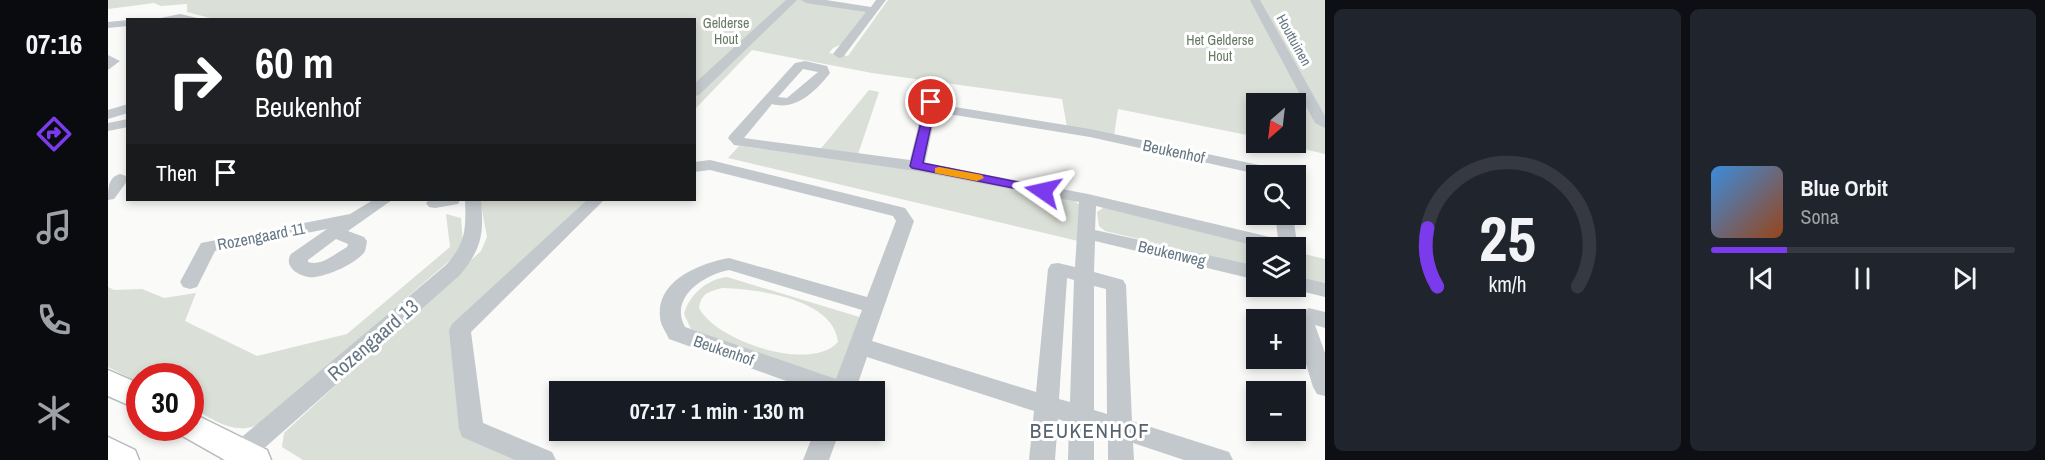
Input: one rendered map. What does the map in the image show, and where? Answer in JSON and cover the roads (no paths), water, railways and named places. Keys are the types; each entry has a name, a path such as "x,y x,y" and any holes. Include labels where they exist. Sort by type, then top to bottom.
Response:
{"main road":[{"path":"108,382 126,391"},
{"path":"204,434 244,458"},
{"path":"108,451 123,460"}],"street":[{"path":"696,90 792,0"},
{"path":"806,0 873,10"},
{"path":"839,54 881,0"},
{"name":"Houttuinen","path":"1255,0 1322,123 1325,124"},
{"path":"172,18 187,18"},
{"path":"108,25 126,23"},
{"path":"108,59 114,61 108,66"},
{"path":"769,99 735,138 739,142 916,166 1088,200 1274,244 1288,244 1285,225"},
{"name":"Beukenhof","path":"916,166 930,105 1090,133 1247,165"},
{"path":"108,115 126,109"},
{"path":"108,127 126,123"},
{"name":"Beukenhof","path":"696,166 715,166 899,212 905,221 847,381"},
{"path":"108,195 119,180"},
{"path":"1081,460 1084,276 1088,200"},
{"name":"Rozengaard 11","path":"336,232 352,219 382,201"},
{"path":"435,203 446,201"},
{"name":"Rozengaard 13","path":"244,458 466,256 475,236 473,201"},
{"path":"543,460 471,429 460,330 595,201"},
{"name":"Rozengaard 11","path":"190,282 208,247 352,219"},
{"name":"Beukenweg","path":"1086,233 1246,270"},
{"name":"Beukenhof","path":"814,381 677,333 670,316 679,288 697,274 716,265 729,264 875,306"},
{"path":"1042,460 1058,269 1116,285 1120,460"},
{"path":"1306,285 1325,290"},
{"path":"1325,320 1309,316 1303,320 1325,387"},
{"path":"861,346 1220,460"},
{"path":"816,460 824,441"}],"district":[{"name":"BEUKENHOF","path":"1090,431"}],"park label":[{"name":"Gelderse Hout","path":"726,32"},
{"name":"Het Gelderse Hout","path":"1220,48"}]}
